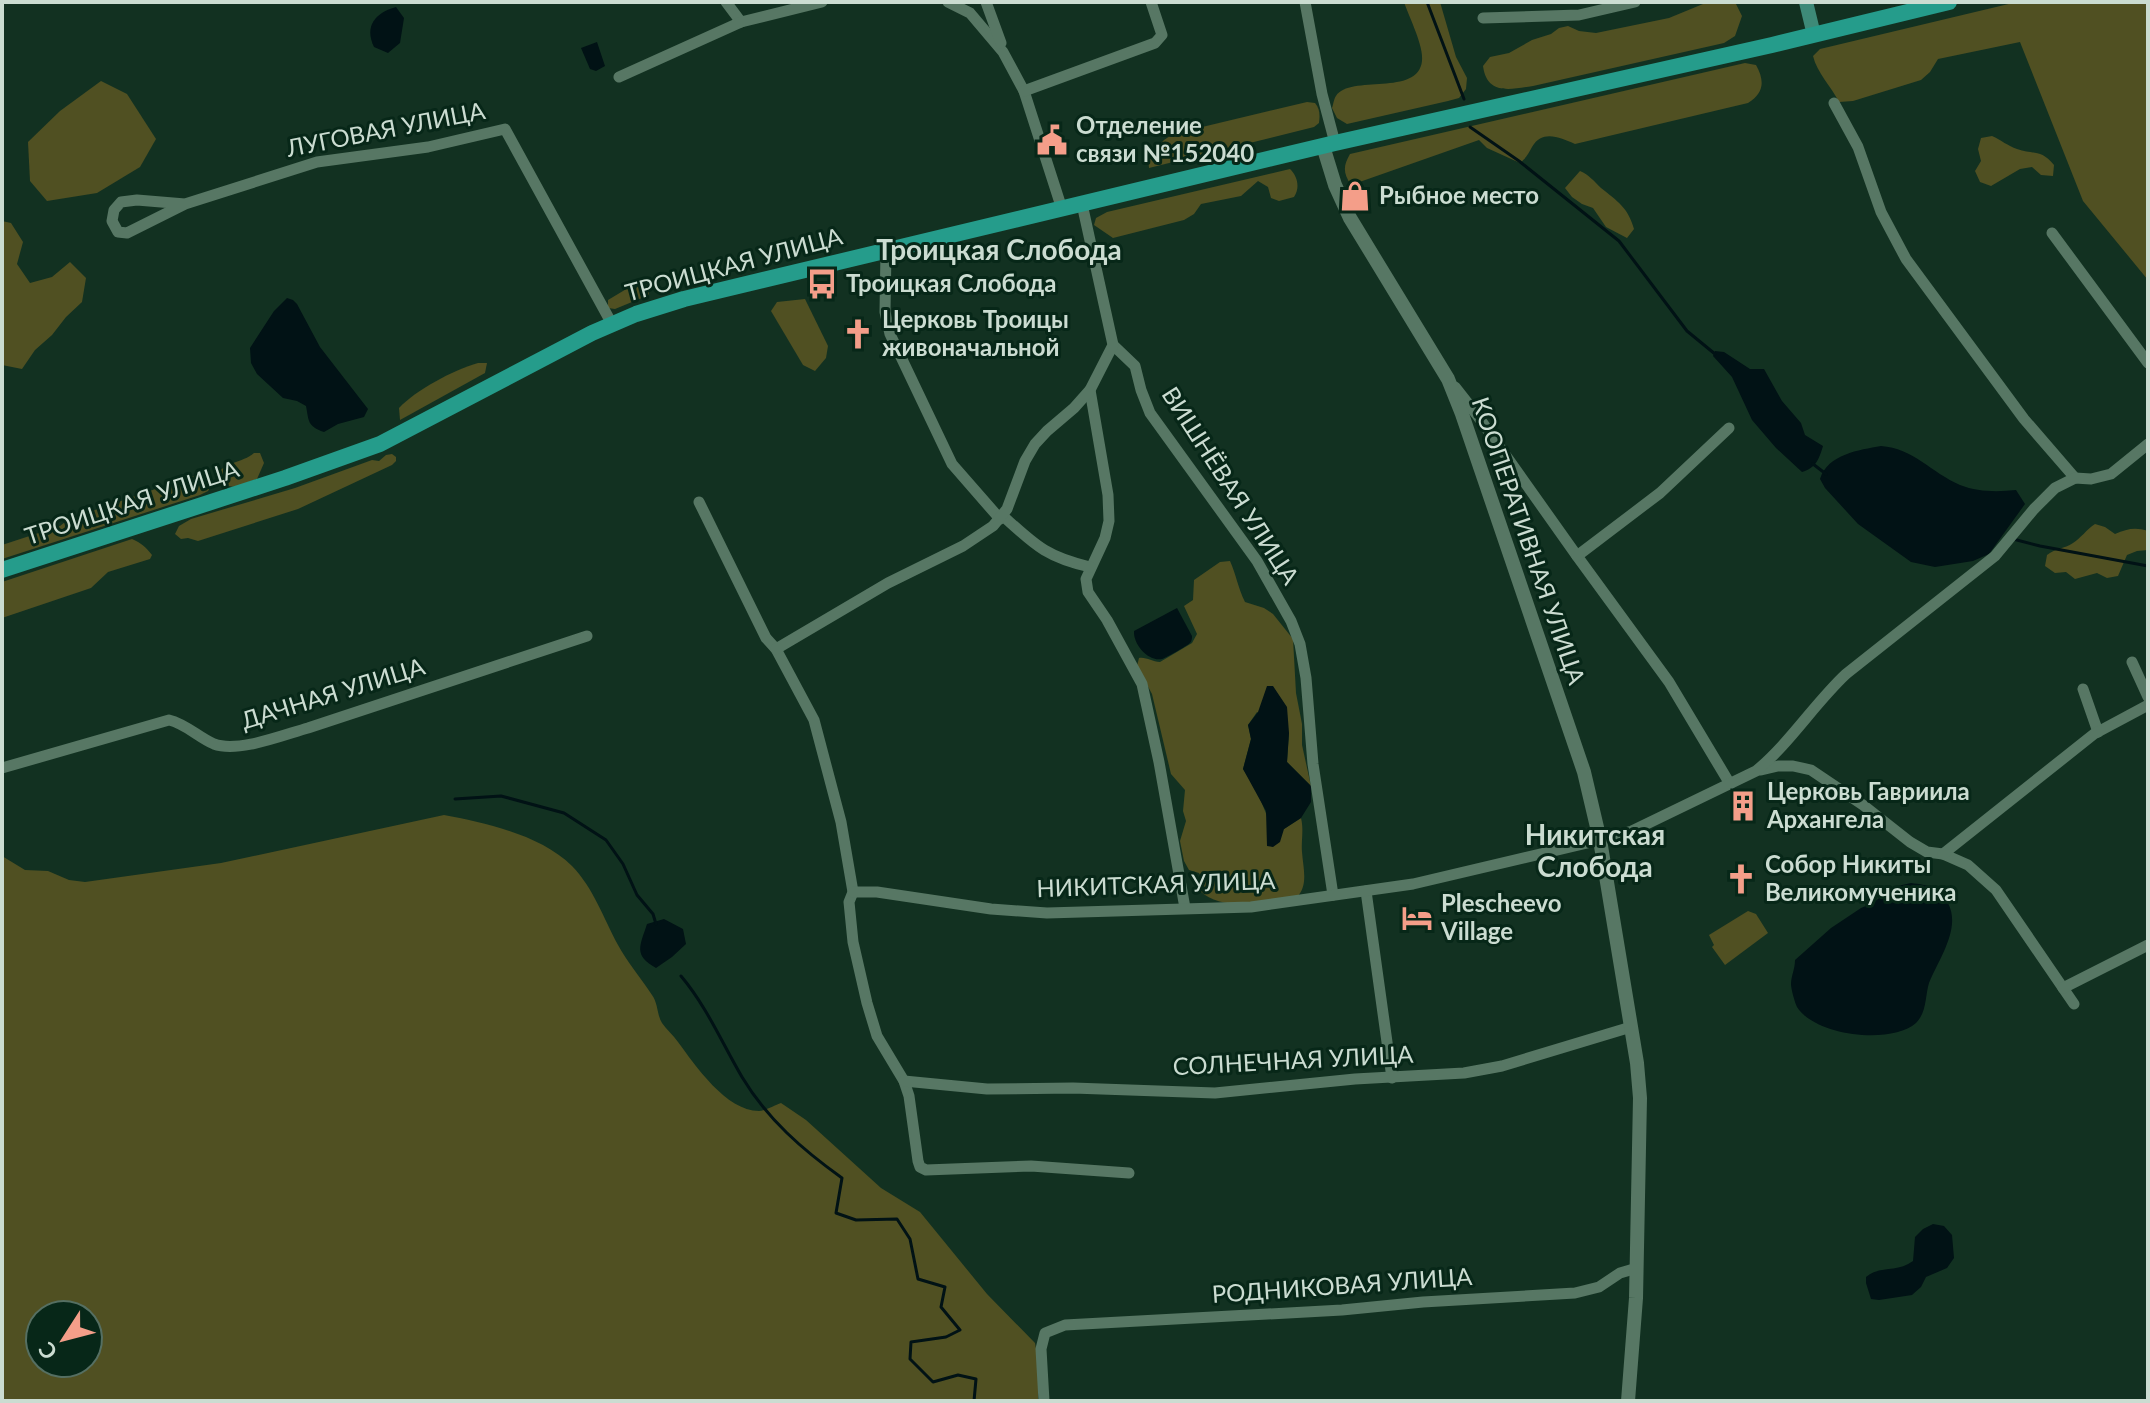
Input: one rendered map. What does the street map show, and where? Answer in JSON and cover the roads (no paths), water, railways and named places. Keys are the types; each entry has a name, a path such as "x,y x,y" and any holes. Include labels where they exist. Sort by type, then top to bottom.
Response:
{"main road":[{"path":"1806,2 1814,35"},
{"name":"ТРОИЦКАЯ УЛИЦА","path":"2,570 380,444 612,324 684,299 1329,144 1949,2"}],"street":[{"path":"726,2 741,22"},
{"path":"619,77 741,22 822,2"},
{"path":"948,2 970,13 1003,52"},
{"path":"986,2 1003,52 1024,91 1062,209"},
{"path":"1024,91 1155,43 1162,35 1151,2"},
{"path":"1305,2 1329,144"},
{"path":"1483,18 1579,15 1635,2"},
{"path":"1834,103 1858,147 1881,212 1906,259 2024,419 2075,478"},
{"name":"ЛУГОВАЯ УЛИЦА","path":"185,204 137,200 121,202 114,210 112,221 118,232 127,233 185,204 317,162 428,147 505,129 612,324"},
{"name":"КООПЕРАТИВНАЯ УЛИЦА","path":"1329,144 1335,185 1350,218 1448,379 1584,772 1600,840 1640,1098 1637,1268 1628,1401"},
{"path":"776,649 888,583 963,546 1001,518 1035,444 1090,390 1113,345 1082,204"},
{"path":"2052,233 2148,363"},
{"path":"886,250 885,312 891,336 952,464 1001,518 1031,542 1063,561 1090,567"},
{"name":"ВИШНЁВАЯ УЛИЦА","path":"1113,345 1135,366 1150,413 1257,561 1291,621 1300,644 1306,678 1313,764 1333,895"},
{"path":"1448,379 1669,682 1730,784"},
{"path":"1090,390 1108,495 1109,521 1105,538 1086,579 1088,592 1142,684 1185,908"},
{"path":"1577,556 1660,493 1729,428"},
{"path":"1756,771 1846,674 1995,556 2055,488 2075,478 2091,479 2111,474 2148,444"},
{"path":"699,502 766,638 776,649 814,720 841,822 853,892 849,902 853,942 867,1003 877,1036 904,1081 909,1096 920,1167 926,1170 1031,1166 1129,1173"},
{"name":"ДАЧНАЯ УЛИЦА","path":"2,768 169,720 219,746 233,747 268,740 587,636"},
{"path":"2132,662 2148,697"},
{"path":"2083,689 2098,732"},
{"path":"1943,854 2098,732 2148,705"},
{"path":"1756,771 1778,766 1811,770 1910,842 1927,852 1943,854 1968,865 1996,890 2074,1004"},
{"name":"НИКИТСКАЯ УЛИЦА","path":"853,892 877,892 991,909 1047,913 1251,907 1413,884 1600,840 1632,831 1756,771"},
{"path":"1366,891 1392,1078"},
{"path":"2063,988 2148,945"},
{"name":"СОЛНЕЧНАЯ УЛИЦА","path":"904,1081 987,1089 1073,1088 1215,1093 1355,1079 1464,1073 1502,1066 1631,1027"},
{"name":"РОДНИКОВАЯ УЛИЦА","path":"1044,1401 1041,1349 1045,1333 1065,1325 1575,1293 1599,1287 1620,1273 1637,1268"}],"waterway":[{"path":"1427,2 1464,99"},
{"path":"1470,127 1519,161 1619,241 1687,331 1715,354"},
{"path":"1813,464 1826,474"},
{"path":"2013,539 2148,566"},
{"path":"455,799 501,796 564,813 606,840 623,864 637,895 653,914 656,924"},
{"path":"681,976 699,1000 742,1077 763,1107 800,1145 842,1178 836,1213 856,1220 897,1219 910,1239 918,1279 945,1287 941,1307 960,1330 946,1337 911,1342 910,1359 933,1382 958,1375 976,1379 974,1401"}],"place":[{"name":"Отделение связи №152040","path":"1052,140"},
{"name":"Рыбное место","path":"1355,196"},
{"name":"Троицкая Слобода","path":"822,284"},
{"name":"Церковь Троицы живоначальной","path":"858,334"},
{"name":"Церковь Гавриила Архангела","path":"1743,806"},
{"name":"Собор Никиты Великомученика","path":"1741,879"},
{"name":"Plescheevo Village","path":"1417,918"}],"district":[{"name":"Троицкая Слобода","path":"999,250"},
{"name":"Никитская Слобода","path":"1595,851"}]}
